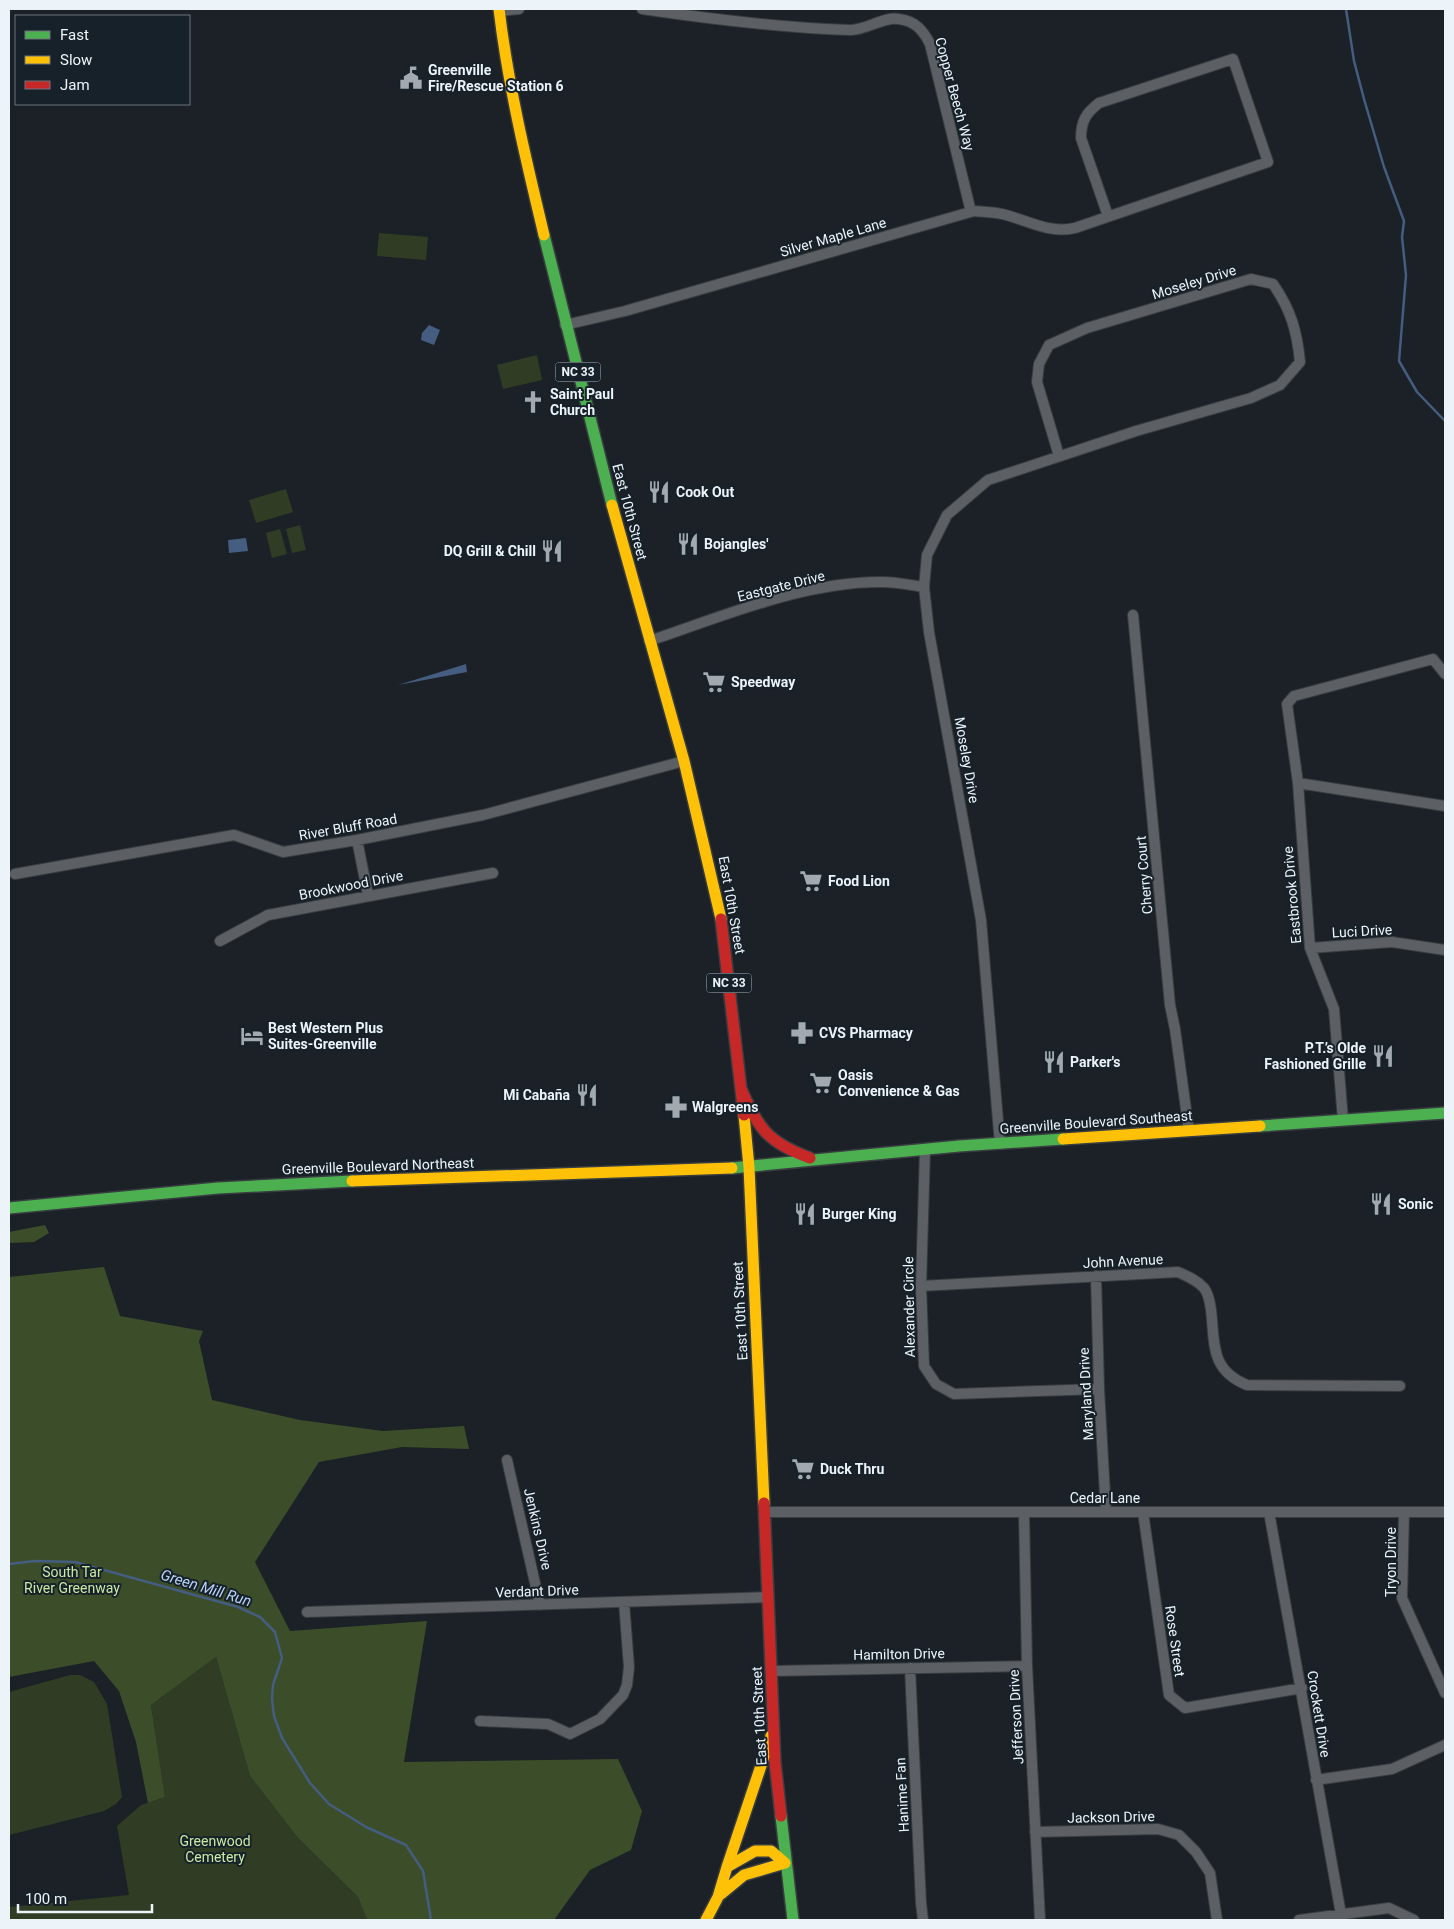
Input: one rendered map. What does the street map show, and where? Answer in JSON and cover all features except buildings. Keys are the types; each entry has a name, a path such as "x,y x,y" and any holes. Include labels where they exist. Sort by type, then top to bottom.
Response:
{"main road":[{"name":"East 10th Street","path":"499,10 504,52 521,139 565,325 649,641 684,761 707,852 725,937 749,1167 774,1726 785,1863 793,1920"},
{"path":"741,1089 751,1114 772,1142 785,1150 816,1160"},
{"name":"Greenville Boulevard Southeast","path":"749,1167 1000,1144 1445,1113"},
{"name":"Greenville Boulevard Northeast","path":"9,1208 218,1188 347,1181 749,1167"},
{"path":"706,1920 718,1897 774,1726"},
{"path":"727,1867 741,1857 755,1851 771,1852 785,1863"},
{"path":"718,1897 736,1878 749,1871 785,1863"}],"street":[{"path":"499,10 519,9"},
{"name":"Copper Beech Way","path":"642,9 758,23 854,30 897,18 913,23 923,30 930,44 971,212"},
{"name":"Silver Maple Lane","path":"565,325 625,311 971,212 1002,214 1048,229 1065,230 1108,216 1268,162 1233,59 1100,103 1088,112 1081,125 1081,138 1108,216"},
{"name":"Moseley Drive","path":"1000,1144 981,920 929,632 924,587 927,555 947,515 954,507 988,480 1136,431 1251,398 1280,385 1300,362 1298,337 1287,304 1273,284 1251,279 1087,328 1049,346 1039,364 1037,382 1059,456"},
{"name":"Eastgate Drive","path":"649,641 800,593 846,585 882,582 924,587"},
{"name":"Cherry Court","path":"1133,614 1170,1005 1189,1131"},
{"name":"Eastbrook Drive","path":"1343,1120 1334,1009 1310,948 1298,784 1287,704 1294,696 1433,659 1445,674"},
{"name":"River Bluff Road","path":"15,874 234,835 283,852 357,840 483,815 684,761"},
{"path":"1298,784 1445,806"},
{"path":"357,840 368,895"},
{"name":"Brookwood Drive","path":"220,942 268,914 493,873"},
{"name":"Luci Drive","path":"1310,948 1392,942 1445,950"},
{"name":"Alexander Circle","path":"925,1150 921,1286 924,1366 936,1384 954,1394 1099,1389"},
{"name":"John Avenue","path":"921,1286 1178,1272 1193,1279 1206,1289 1210,1300 1217,1353 1222,1369 1234,1379 1247,1384 1400,1386"},
{"name":"Maryland Drive","path":"1096,1276 1099,1389 1106,1512"},
{"name":"Jenkins Drive","path":"507,1460 540,1605"},
{"name":"Cedar Lane","path":"764,1512 1445,1512"},
{"name":"Jefferson Drive","path":"1024,1512 1027,1666 1040,1920"},
{"name":"Rose Street","path":"1143,1512 1169,1695 1185,1708 1302,1688"},
{"name":"Crockett Drive","path":"1270,1512 1341,1917"},
{"name":"Tryon Drive","path":"1404,1512 1402,1598 1445,1693"},
{"name":"Verdant Drive","path":"307,1612 768,1597"},
{"path":"480,1721 548,1724 570,1734 600,1719 623,1695 627,1686 628,1657 624,1602"},
{"name":"Hamilton Drive","path":"771,1671 1027,1666"},
{"name":"Hanime Fan","path":"910,1668 921,1903 924,1920"},
{"path":"1316,1780 1392,1769 1445,1745"},
{"name":"Jackson Drive","path":"1035,1832 1158,1829 1179,1836 1196,1852 1210,1873 1217,1920"},
{"path":"1298,1920 1341,1917 1389,1908 1414,1920"}],"green space":[{"path":"379,233 428,237 426,260 377,256"},
{"path":"537,355 542,380 503,389 497,365"},
{"path":"286,489 293,512 256,523 249,500"},
{"path":"300,525 306,550 292,553 286,529"},
{"path":"280,529 287,554 272,558 266,533"},
{"path":"45,1225 49,1233 34,1242 9,1243 9,1232"},
{"name":"South Tar River Greenway","path":"104,1267 120,1316 203,1331 199,1341 212,1400 300,1420 383,1431 464,1426 469,1449 402,1447 319,1462 255,1562 290,1631 427,1621 404,1762 618,1759 642,1811 631,1850 590,1870 554,1920 367,1920 358,1897 298,1838 250,1776 216,1657 151,1705 165,1797 148,1803 136,1742 119,1691 94,1661 9,1677 9,1277"},
{"name":"Greenwood Cemetery","path":"216,1657 250,1776 298,1838 358,1897 367,1920 9,1920 9,1907 129,1895 117,1826 141,1805 165,1797 151,1705"},
{"path":"70,1675 80,1675 94,1682 107,1704 122,1797 116,1804 104,1811 9,1835 9,1692"}],"water":[{"path":"429,325 440,330 434,345 421,340 422,333"},
{"path":"246,538 248,551 229,553 228,540"},
{"path":"466,664 467,672 398,685"}],"waterway":[{"path":"1346,9 1354,61 1364,99 1384,167 1404,221 1402,237 1406,275 1399,361 1417,392 1445,421"},
{"name":"Green Mill Run","path":"9,1564 35,1561 75,1562 238,1607 260,1617 275,1632 282,1658 273,1685 272,1699 274,1716 282,1738 310,1783 329,1804 366,1827 406,1845 423,1871 431,1920"}],"traffic: fast":[{"path":"544,235 612,505"},
{"path":"1260,1126 1445,1113"},
{"path":"732,1168 959,1146 1063,1139"},
{"path":"9,1208 218,1188 352,1181"},
{"path":"781,1816 793,1920"}],"traffic: slow":[{"path":"499,9 512,94 544,235"},
{"path":"612,505 684,761 721,919"},
{"path":"744,1115 749,1167 764,1503"},
{"path":"1063,1139 1260,1126"},
{"path":"352,1181 732,1168"},
{"path":"727,1867 771,1736"},
{"path":"706,1920 718,1897 727,1867 755,1851 771,1851 785,1863"},
{"path":"721,1894 744,1875 785,1863"}],"traffic: jam":[{"path":"721,919 744,1115"},
{"path":"741,1089 753,1115 766,1133 784,1147 810,1158"},
{"path":"764,1503 775,1762 781,1816"}],"place":[{"name":"Greenville Fire/Rescue Station 6","path":"411,78"},
{"name":"Saint Paul Church","path":"533,402"},
{"name":"Cook Out","path":"659,492"},
{"name":"Bojangles'","path":"688,544"},
{"name":"DQ Grill & Chill","path":"552,551"},
{"name":"Speedway","path":"714,682"},
{"name":"Food Lion","path":"811,881"},
{"name":"CVS Pharmacy","path":"802,1033"},
{"name":"Best Western Plus Suites-Greenville","path":"252,1036"},
{"name":"P.T.’s Olde Fashioned Grille","path":"1383,1056"},
{"name":"Parker's","path":"1054,1062"},
{"name":"Oasis Convenience & Gas","path":"821,1083"},
{"name":"Mi Cabaña","path":"587,1095"},
{"name":"Walgreens","path":"676,1107"},
{"name":"Sonic","path":"1381,1204"},
{"name":"Burger King","path":"805,1214"},
{"name":"Duck Thru","path":"803,1469"}]}
